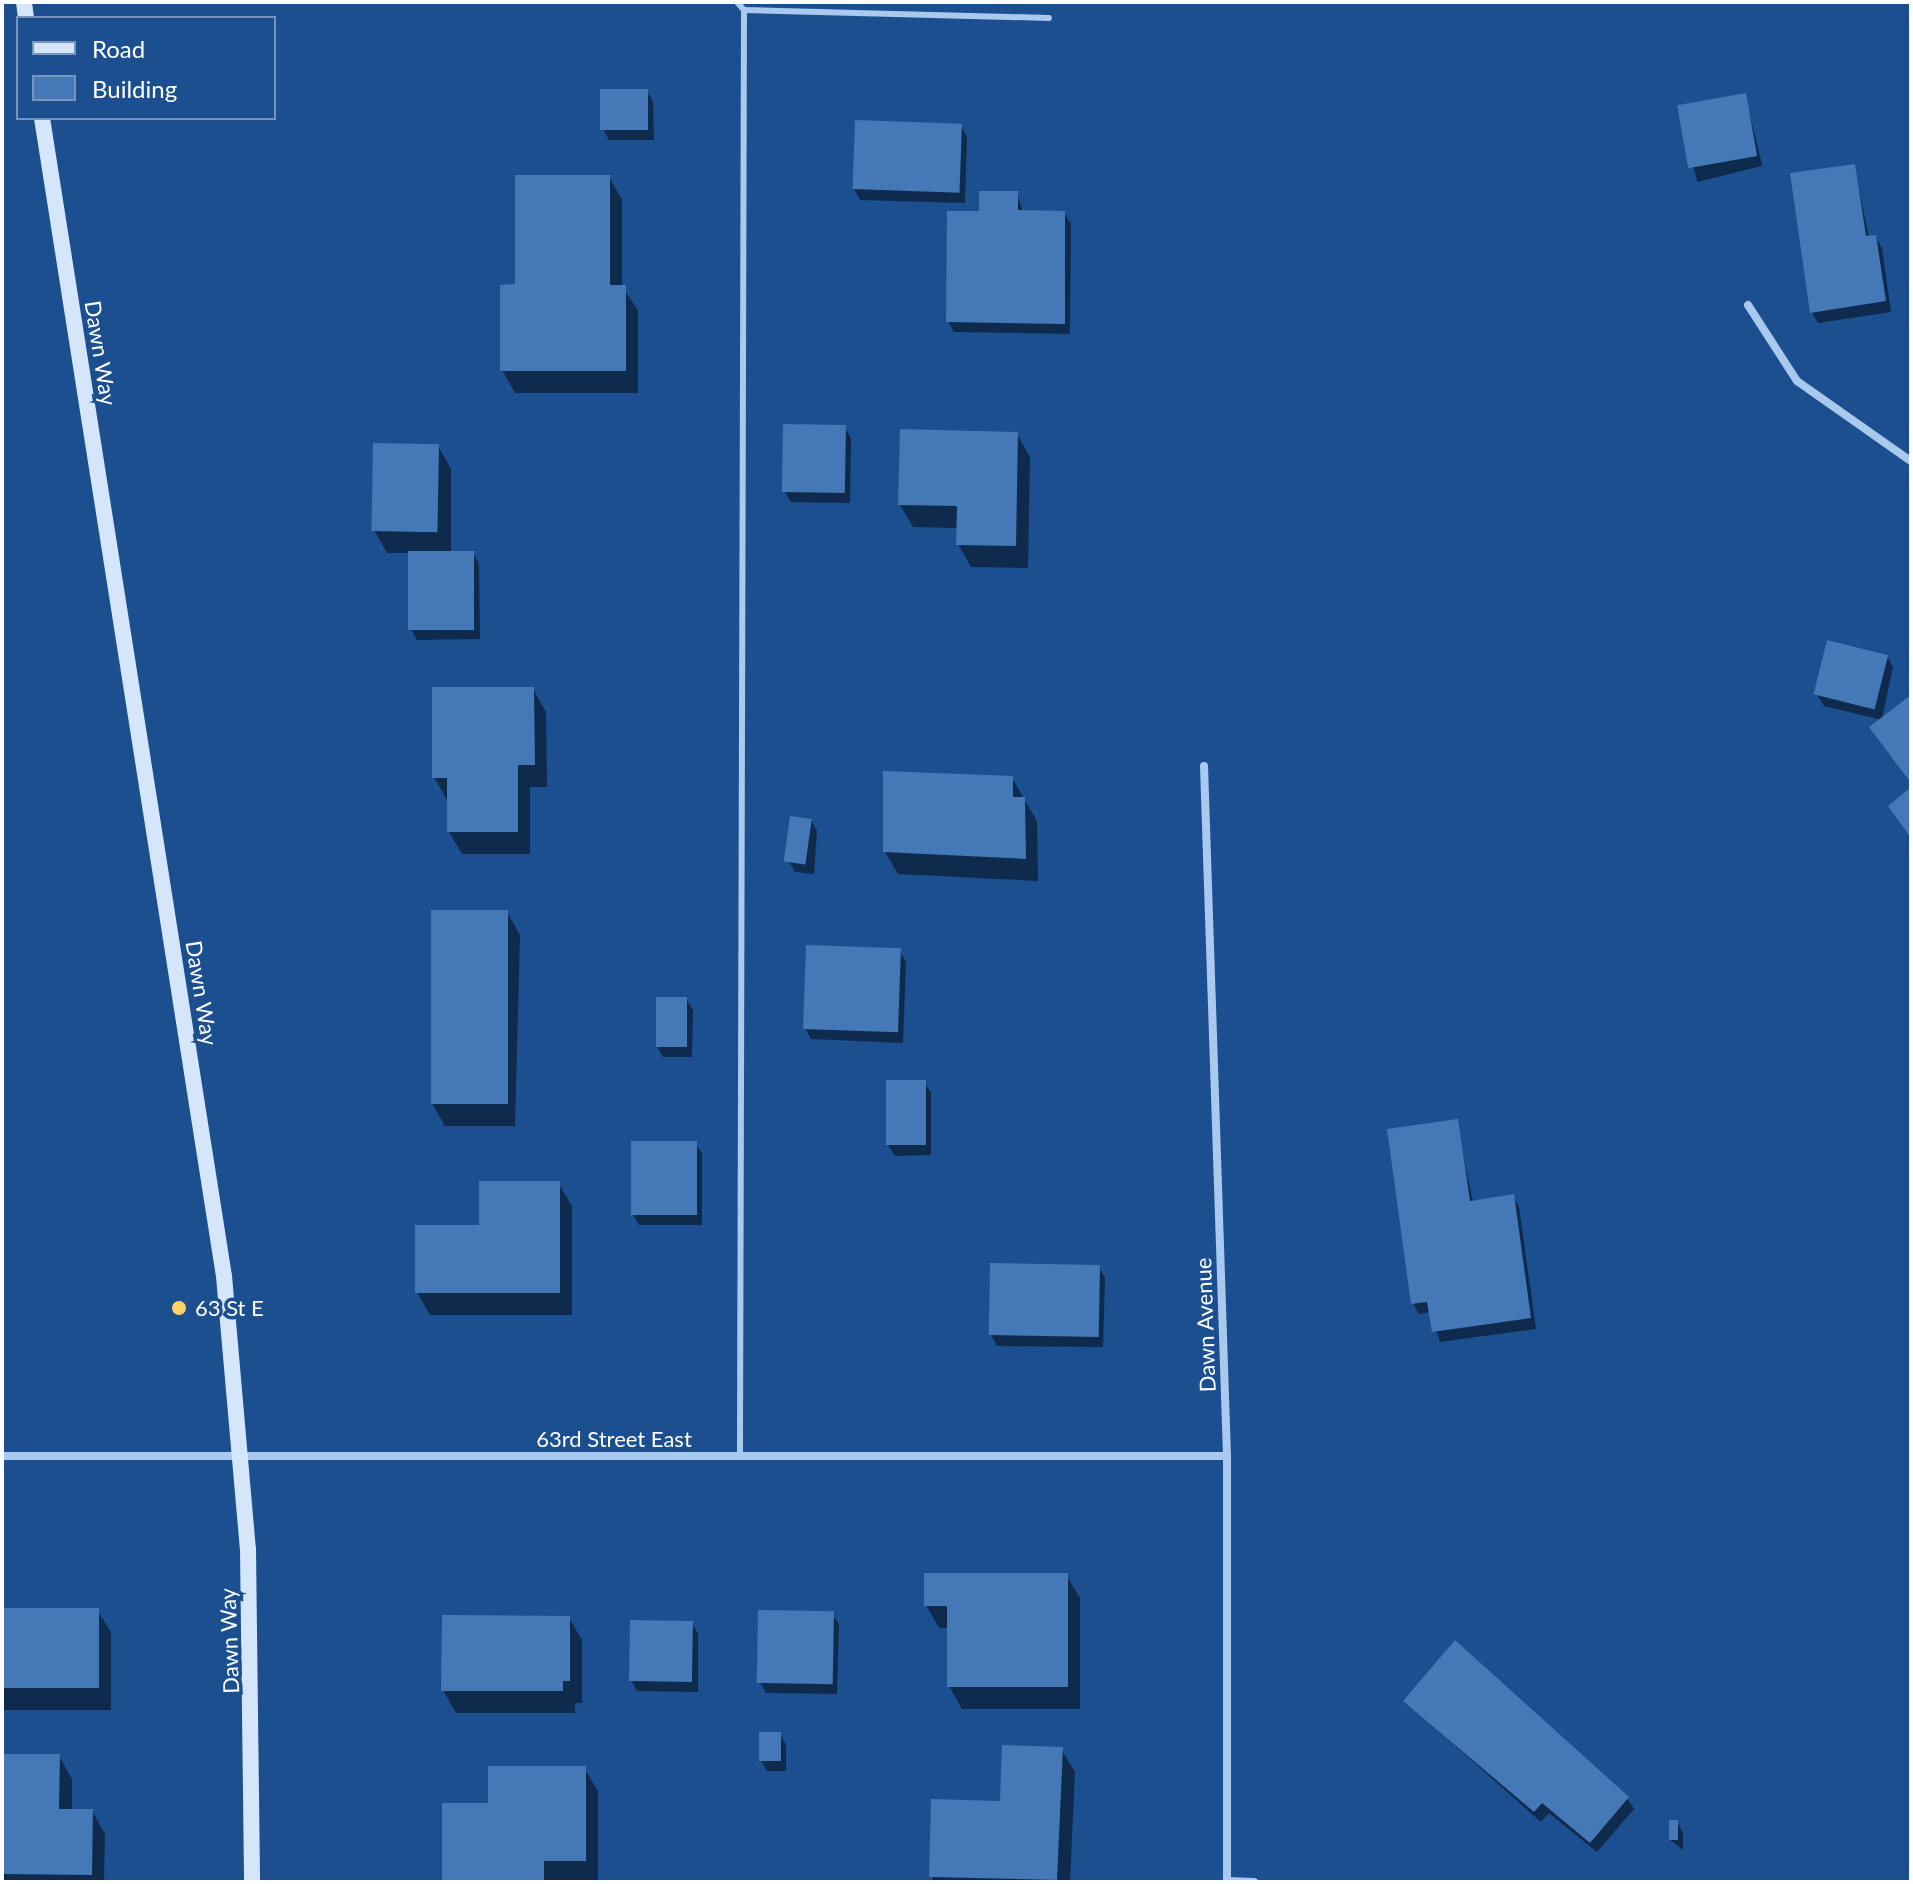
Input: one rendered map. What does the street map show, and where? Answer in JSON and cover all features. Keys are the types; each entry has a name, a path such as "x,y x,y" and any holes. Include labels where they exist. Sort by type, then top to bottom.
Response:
{"street":[{"name":"Dawn Way","path":"42,120 224,1276 244,1460 252,1882"},
{"path":"1748,305 1797,381 1911,461"},
{"name":"Dawn Avenue","path":"1204,766 1227,1456 1227,1881"},
{"name":"63rd Street East","path":"2,1456 244,1460 1227,1456"},
{"path":"1227,1881 1254,1882"}],"lane":[{"path":"737,2 744,10 740,1457"},
{"path":"744,10 1049,18"}],"building":[{"path":"600,89 648,89 648,130 600,130"},
{"path":"1746,93 1757,156 1688,168 1677,105"},
{"path":"855,120 962,124 960,193 853,189"},
{"path":"1855,164 1866,236 1876,235 1886,301 1810,313 1790,173"},
{"path":"515,175 610,175 610,285 626,285 626,371 500,371 500,285 515,284"},
{"path":"979,191 1018,191 1018,210 1065,211 1065,324 946,322 947,211 979,211"},
{"path":"783,424 846,425 845,493 782,492"},
{"path":"900,429 1018,432 1016,546 956,545 957,506 898,505"},
{"path":"373,443 439,444 437,532 371,531"},
{"path":"408,551 474,551 474,630 408,630"},
{"path":"1827,640 1888,655 1875,710 1813,694"},
{"path":"432,687 534,687 535,765 518,765 518,832 447,832 447,778 432,778"},
{"path":"1911,695 1911,783 1869,727"},
{"path":"883,771 1013,776 1013,797 1025,797 1026,859 883,852"},
{"path":"1911,787 1911,838 1888,806"},
{"path":"790,816 812,819 805,865 784,862"},
{"path":"431,910 508,910 508,1104 431,1104"},
{"path":"806,945 901,948 898,1032 803,1029"},
{"path":"656,997 687,997 687,1047 656,1047"},
{"path":"886,1080 926,1080 926,1145 886,1145"},
{"path":"1458,1119 1470,1201 1514,1194 1531,1318 1432,1332 1427,1302 1411,1304 1387,1129"},
{"path":"631,1141 697,1141 697,1215 631,1215"},
{"path":"479,1181 560,1181 560,1293 415,1293 415,1225 479,1225"},
{"path":"990,1263 1100,1265 1099,1337 989,1335"},
{"path":"924,1573 1068,1573 1068,1687 947,1687 947,1606 924,1606"},
{"path":"2,1608 99,1608 99,1688 2,1688"},
{"path":"758,1610 834,1611 833,1684 757,1683"},
{"path":"442,1615 570,1616 570,1681 563,1681 563,1691 441,1691"},
{"path":"630,1620 693,1621 692,1682 629,1681"},
{"path":"1455,1640 1629,1797 1590,1843 1542,1803 1534,1812 1403,1701"},
{"path":"759,1732 781,1732 781,1761 759,1761"},
{"path":"1002,1745 1063,1747 1057,1880 929,1877 931,1799 1000,1801"},
{"path":"2,1754 60,1754 59,1809 93,1809 92,1875 2,1874"},
{"path":"488,1766 586,1766 586,1861 544,1861 544,1881 442,1882 442,1803 488,1803"},
{"path":"1669,1820 1678,1820 1678,1840 1669,1840"}],"place":[{"name":"63 St E","path":"179,1308"}]}
